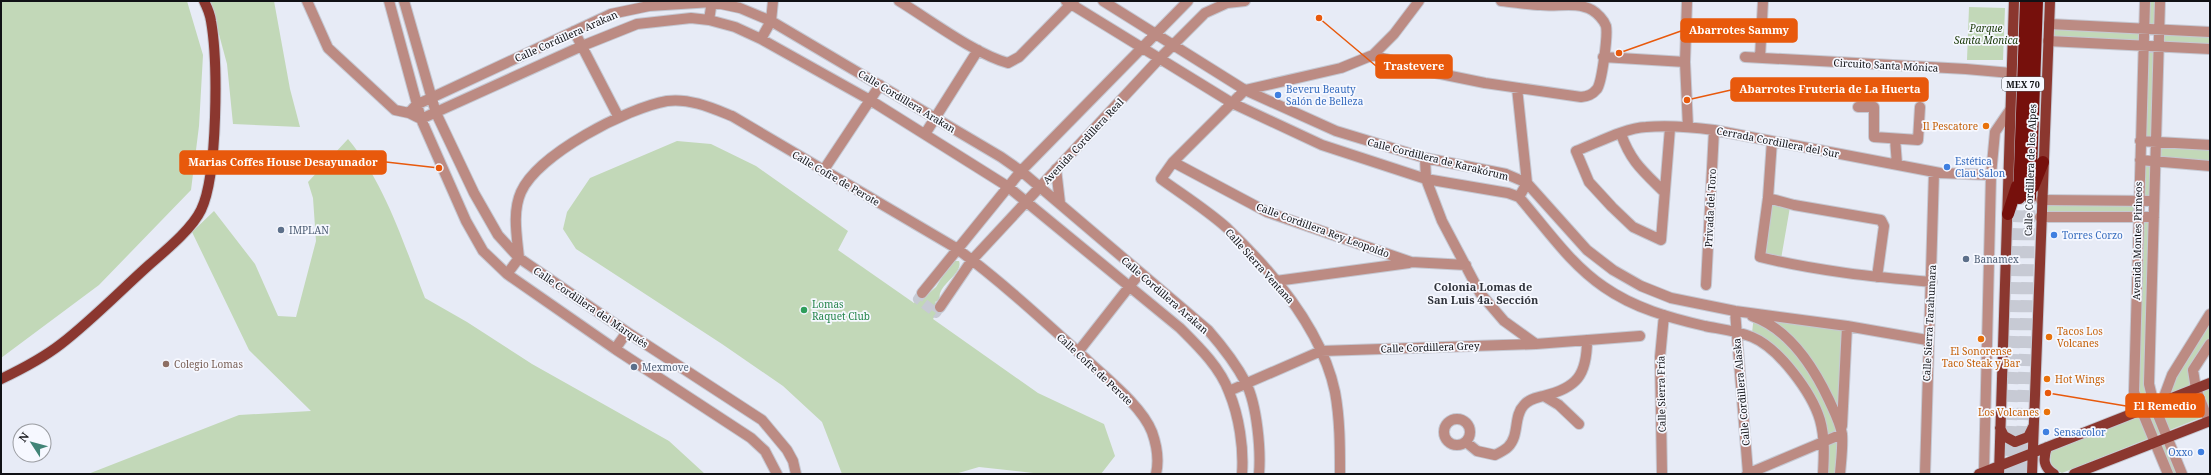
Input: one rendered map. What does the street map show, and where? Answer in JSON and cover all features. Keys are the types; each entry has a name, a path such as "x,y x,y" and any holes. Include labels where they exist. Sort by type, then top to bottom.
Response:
{"highway":[{"name":"Calle Cordillera de los Alpes","path":"2026,1 2030,198"},
{"name":"Calle Cordillera de los Alpes","path":"2029,168 2037,1"},
{"path":"2008,214 2029,168"}],"main road":[{"path":"1,379 24,368 61,344 160,255 186,230 201,211 207,190 214,144 214,55 211,20 204,1"},
{"name":"Calle Cordillera de los Alpes","path":"1999,470 2014,1"},
{"name":"Calle Cordillera de los Alpes","path":"2029,168 2048,41 2049,6"},
{"name":"Calle Cordillera de los Alpes","path":"2030,198 2040,216 2032,474"},
{"path":"1981,473 1999,470 2047,447 2210,383"},
{"path":"2000,426 2000,430 2004,436 2011,441 2019,441 2028,437 2034,422"},
{"path":"2074,474 2209,422"},
{"path":"2047,447 2043,457 2044,462 2048,470 2054,474"}],"street":[{"path":"307,1 328,48 395,110 409,113 421,120"},
{"name":"Calle Cordillera del Marqués","path":"389,1 421,120 466,221 483,251 507,274 615,349 751,438 765,451 777,474"},
{"name":"Calle Cordillera del Marqués","path":"404,1 436,113 474,193 498,235 519,258 627,332 762,420 787,450 793,461 796,474"},
{"path":"709,20 712,1"},
{"name":"Calle Cordillera Arakan","path":"416,105 612,14 649,6 712,1 740,8 772,21 1001,157 1021,171 1208,330 1222,347 1246,384 1256,419 1260,459 1259,474"},
{"path":"761,38 772,21 773,1"},
{"path":"899,1 978,50 998,60 1008,63 1019,57 1070,2"},
{"name":"Calle Cordillera de Karakórum","path":"1103,1 1155,33 1172,46 1245,90 1336,131 1425,158 1506,174 1527,183 1587,250 1613,270 1641,286 1671,298 1735,311 1847,326 1928,340"},
{"path":"922,293 956,248 1007,186 1155,33 1188,1"},
{"name":"Avenida Cordillera Real","path":"940,307 972,260 1159,59 1205,13 1227,3 1245,1"},
{"path":"1245,90 1341,68 1373,55 1394,34 1419,1"},
{"path":"1373,55 1426,71 1518,88 1588,96 1598,88 1606,27 1593,6 1542,6 1501,1"},
{"path":"1687,1 1685,62 1688,127"},
{"path":"1760,58 1763,1"},
{"name":"Calle Cordillera de los Alpes","path":"2049,6 2053,1"},
{"name":"Avenida Montes Pirineos","path":"2145,1 2138,201 2134,392 2168,474"},
{"name":"Avenida Montes Pirineos","path":"2160,1 2149,384 2158,404 2167,438 2182,474"},
{"name":"Calle Cordillera de Karakórum","path":"1070,2 1141,48 1232,103 1322,145 1426,179 1508,193 1519,197"},
{"name":"Calle Cordillera Arakan","path":"421,120 582,46 637,24 691,18 709,20 735,27 761,38 870,100 1007,186 1180,328 1199,346 1229,391 1237,421 1243,460 1242,474"},
{"path":"2049,24 2210,32"},
{"path":"574,31 618,116"},
{"path":"2048,41 2210,49"},
{"path":"925,134 978,50"},
{"path":"1603,57 1685,62"},
{"name":"Circuito Santa Mónica","path":"1744,58 1966,69 2011,73"},
{"path":"823,172 880,85"},
{"path":"1518,88 1527,183 1519,197 1566,254 1604,287 1639,306 1664,315 1753,337 1771,350 1788,367 1812,402 1820,420 1824,441 1823,474"},
{"name":"Calle Sierra Ventana","path":"1245,90 1173,162 1161,179 1226,228 1276,281 1303,316 1321,351 1335,392 1339,432 1340,474"},
{"name":"Calle Cofre de Perote","path":"519,258 516,232 516,206 527,180 539,167 553,156 618,116 668,101 700,104 732,116 823,172 956,248 972,260 1130,399 1152,432 1159,462 1156,474"},
{"path":"409,113 416,105"},
{"path":"1858,107 1874,107 1874,137 1918,140 1920,107"},
{"path":"1981,473 1984,461 1992,175 1995,132 2010,110"},
{"name":"Cerrada Cordillera del Sur","path":"1663,192 1660,240 1633,227 1590,182 1576,151 1647,126 1670,128 1688,127 1714,130 1934,172 1992,175"},
{"path":"1663,192 1670,128"},
{"name":"Privada del Toro","path":"1706,286 1714,130"},
{"path":"1621,134 1628,153 1663,192"},
{"path":"1895,139 1896,164"},
{"path":"2140,140 2210,145"},
{"path":"1772,141 1768,198 1760,257 1786,264 1878,277 1932,282"},
{"path":"1425,158 1426,179 1442,221 1480,293 1504,321 1536,344"},
{"path":"2140,160 2210,166"},
{"name":"Calle Cordillera Rey Leopoldo","path":"1173,162 1267,212 1411,262"},
{"path":"1056,170 1060,203"},
{"name":"Calle Sierra Tarahumara","path":"1925,474 1928,340 1932,282 1934,172"},
{"path":"1768,198 1794,205 1881,220 1884,226 1878,277"},
{"path":"2030,198 2154,201"},
{"path":"2040,216 2154,217"},
{"path":"507,274 519,258"},
{"name":"Calle Cordillera Rey Leopoldo","path":"1276,281 1411,262 1466,265"},
{"path":"1078,352 1140,273"},
{"path":"1735,311 1754,317 1779,331 1800,351 1818,378 1838,417 1842,434"},
{"name":"Calle Cordillera Alaska","path":"1735,311 1748,474"},
{"path":"2158,404 2172,375 2210,314"},
{"name":"Calle Sierra Fría","path":"1662,474 1660,357 1664,315"},
{"path":"1840,474 1847,326"},
{"path":"615,349 627,332"},
{"name":"Calle Cordillera Grey","path":"1229,391 1321,351 1536,344 1640,336"},
{"path":"1466,442 1477,451 1495,455 1508,447 1516,433 1518,417 1523,405 1533,398 1544,396 1574,385 1584,370 1587,340"},
{"path":"2209,422 2196,389 2193,370 2210,344"},
{"path":"1544,396 1559,405 1579,424"},
{"path":"1748,474 1842,434"},
{"path":"1984,461 1999,470"}],"green space":[{"path":"1,1 187,1 203,55 199,126 191,190 99,285 1,358"},
{"path":"210,1 274,1 290,89 300,127 233,124 227,64"},
{"path":"2145,1 2160,1 2159,29 2144,28"},
{"name":"Parque Santa Monica","path":"1969,7 2005,8 2003,60 1967,60"},
{"path":"2049,24 2144,28 2143,46 2048,41"},
{"path":"2159,29 2210,32 2210,49 2159,46 2156,141 2210,145 2210,166 2156,161 2154,201 2139,201 2138,217 2040,217 2041,200 2138,201 2140,160 2155,161 2156,142 2140,141 2143,46 2158,46"},
{"path":"348,139 373,175 383,195 425,298 467,322 532,364 669,441 705,474 88,474 239,415 311,411 249,350 192,232 214,211 255,264 278,316 296,317 316,241 313,198 308,182"},
{"name":"Lomas Raquet Club","path":"677,141 711,144 756,166 848,231 838,250 914,303 922,293 926,296 936,287 952,261 959,261 960,265 956,273 943,288 940,293 939,300 935,302 940,307 933,319 1038,393 1104,424 1115,456 1101,474 1042,474 979,467 955,474 842,474 822,422 783,386 722,344 576,249 563,229 567,212 590,178"},
{"path":"1770,204 1790,207 1781,259 1762,254"},
{"path":"2138,217 2154,217 2154,405 2141,410 2134,392"},
{"path":"2210,314 2210,344 2193,370 2196,389 2162,402"},
{"path":"1754,315 1845,328 1837,474 1825,474 1814,397 1752,333"},
{"path":"2210,386 2210,414 2062,473 2055,469 2051,464 2051,449"},
{"path":"2167,438 2182,474 2168,474 2155,443"}],"tunnel":[{"path":"2009,474 2019,198"},
{"path":"2021,474 2030,198"},
{"path":"922,293 918,299 936,313 940,307"}],"place":[{"name":"Trastevere","path":"1319,18"},
{"name":"Abarrotes Sammy","path":"1619,53"},
{"name":"Beveru Beauty Salón de Belleza","path":"1278,95"},
{"name":"Abarrotes Fruteria de La Huerta","path":"1687,100"},
{"name":"Il Pescatore","path":"1986,126"},
{"name":"Estética Clau Salon","path":"1947,167"},
{"name":"Marias Coffes House Desayunador","path":"439,168"},
{"name":"IMPLAN","path":"281,230"},
{"name":"Torres Corzo","path":"2054,235"},
{"name":"Banamex","path":"1966,259"},
{"name":"Lomas Raquet Club","path":"804,310"},
{"name":"Tacos Los Volcanes","path":"2049,337"},
{"name":"El Sonorense Taco Steak y Bar","path":"1981,339"},
{"name":"Colegio Lomas","path":"166,364"},
{"name":"Mexmove","path":"634,367"},
{"name":"Hot Wings","path":"2047,379"},
{"name":"El Remedio","path":"2048,393"},
{"name":"Los Volcanes","path":"2047,412"},
{"name":"Sensacolor","path":"2046,432"},
{"name":"Oxxo","path":"2201,452"}],"district":[{"name":"Colonia Lomas de San Luis 4a. Sección","path":"1483,292"}]}
